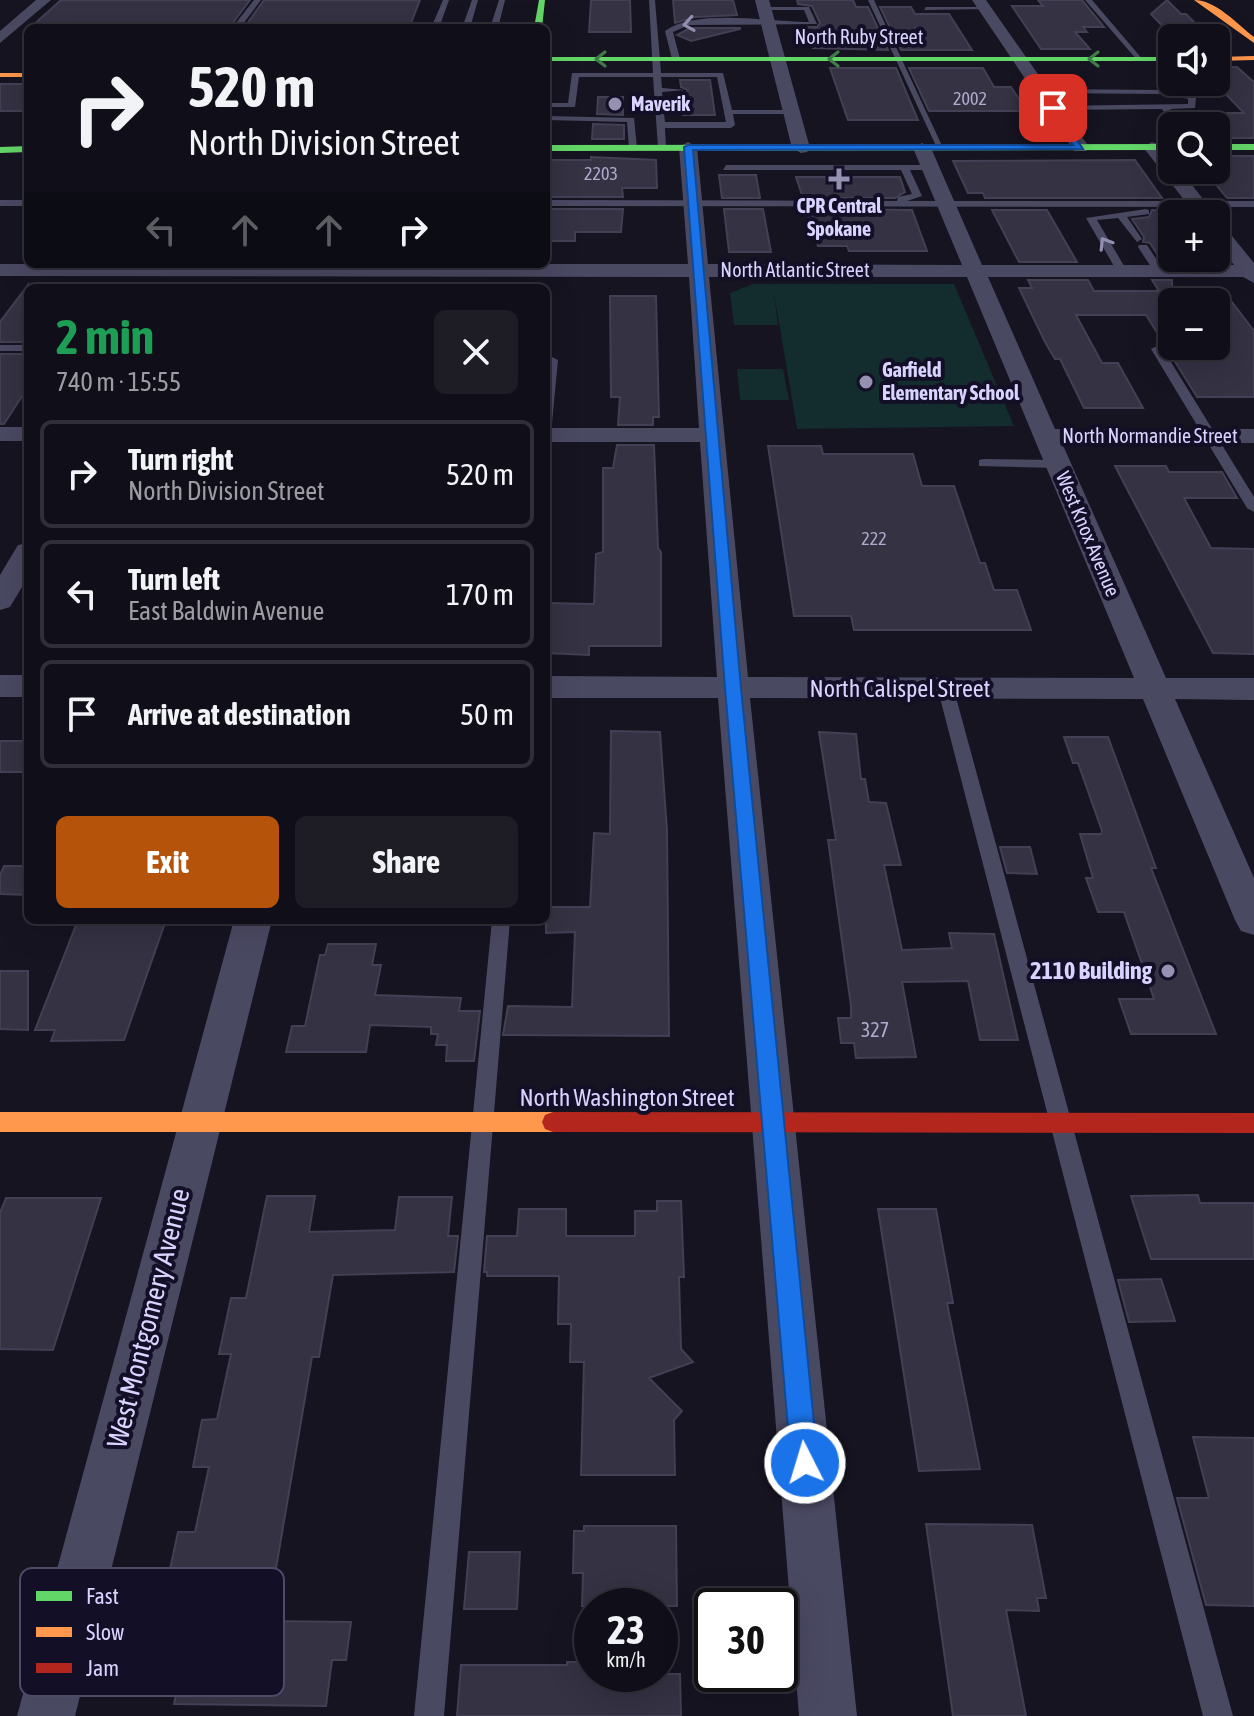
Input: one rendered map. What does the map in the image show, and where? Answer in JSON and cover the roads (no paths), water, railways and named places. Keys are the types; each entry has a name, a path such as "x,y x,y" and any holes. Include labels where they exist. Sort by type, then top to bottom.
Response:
{"main road":[{"path":"539,24 542,0"},
{"path":"1200,3 1210,21 1252,55"},
{"path":"1230,57 1252,55"},
{"name":"North Ruby Street","path":"550,60 661,80 778,59 1158,59"},
{"path":"0,75 24,75"},
{"path":"550,148 661,134 688,147 1158,147"},
{"path":"1230,148 1252,149"},
{"path":"0,150 24,149"},
{"name":"North Washington Street","path":"0,1122 1254,1123"}],"street":[{"path":"0,39 8,26 44,0"},
{"path":"982,4 1080,147"},
{"path":"765,13 801,148"},
{"path":"688,147 733,688 828,1716"},
{"path":"1152,147 1193,200"},
{"name":"West Knox Avenue","path":"931,148 930,167 1254,920"},
{"path":"1230,246 1252,273"},
{"name":"North Atlantic Street","path":"0,270 184,274 698,270 1158,271"},
{"name":"North Atlantic Street","path":"1206,272 1252,273"},
{"path":"0,434 24,434"},
{"path":"550,435 711,435"},
{"name":"North Normandie Street","path":"1046,436 1254,436"},
{"path":"0,601 24,558"},
{"path":"0,686 24,686"},
{"name":"North Calispel Street","path":"550,687 1254,689"},
{"name":"West Montgomery Avenue","path":"84,1568 252,924"},
{"name":"West Montgomery Avenue","path":"46,1716 51,1696"}],"lane":[{"path":"239,24 258,0"},
{"path":"437,24 446,0"},
{"path":"467,24 475,0"},
{"path":"495,24 502,0"},
{"path":"550,105 572,105 575,75 661,80 720,75 731,125 661,134 661,80 652,0"},
{"path":"871,0 900,59 931,148"},
{"path":"1088,0 1141,59"},
{"path":"926,9 982,4"},
{"path":"661,80 669,31 676,25 728,22 765,13 807,8 813,24 765,13 697,12"},
{"path":"661,80 681,96 661,80"},
{"path":"1041,91 1158,92"},
{"path":"725,99 712,96 791,112"},
{"path":"1055,111 1167,111 1192,106 1192,98 1184,96"},
{"path":"550,118 567,119 581,124 633,139 631,120 581,124"},
{"path":"566,131 567,119"},
{"path":"801,148 810,184"},
{"path":"726,168 930,167"},
{"path":"550,203 911,199 917,196 905,168"},
{"path":"814,201 946,203 1158,213"},
{"path":"0,203 24,203"},
{"path":"1230,209 1254,204"},
{"path":"1122,271 1091,218 1135,212 1158,213"},
{"path":"1122,216 1158,270"},
{"path":"0,348 24,348"},
{"path":"1157,349 1254,508"},
{"path":"550,381 552,360"},
{"path":"984,463 1058,464"},
{"path":"946,690 1218,1716"},
{"path":"429,1716 501,924"}],"place":[{"name":"Maverik","path":"615,104"},
{"name":"CPR Central Spokane","path":"839,179"},
{"name":"Garfield Elementary School","path":"866,382"},
{"name":"2110 Building","path":"1168,971"}]}
